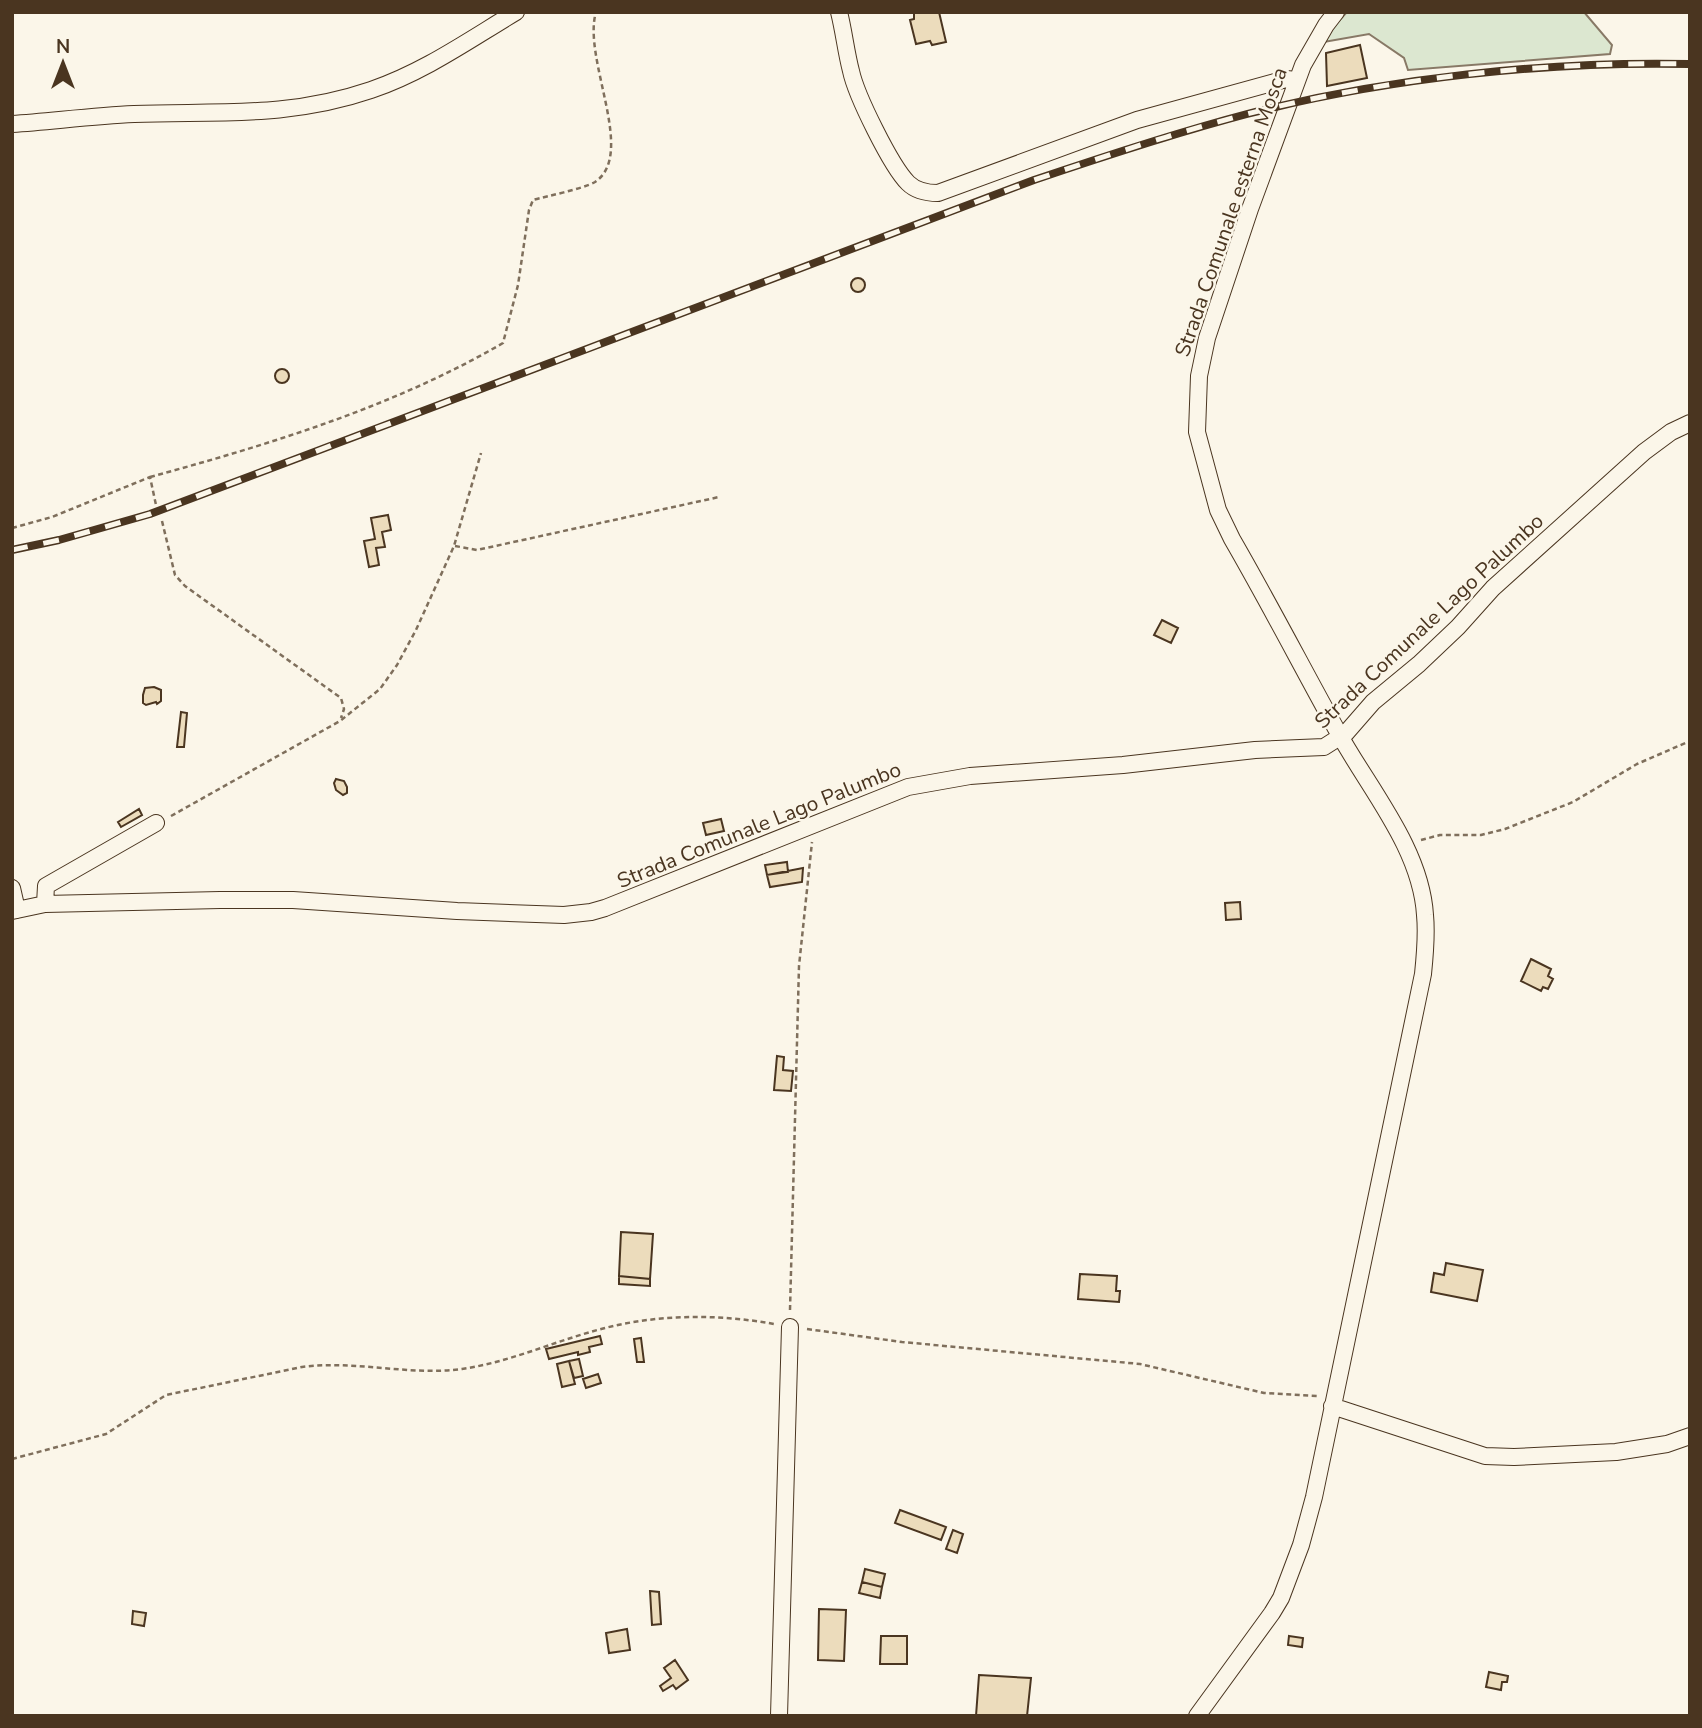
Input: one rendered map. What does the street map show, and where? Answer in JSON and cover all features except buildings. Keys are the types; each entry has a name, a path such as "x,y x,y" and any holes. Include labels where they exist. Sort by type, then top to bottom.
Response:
{"street":[{"path":"12,124 135,114 262,112 342,99 412,73 516,12"},
{"path":"839,12 851,72 872,123 907,182 918,191 929,193 937,193 1137,120 1286,79 1297,80"},
{"name":"Strada Comunale esterna Mosca","path":"1197,1716 1272,1613 1288,1583 1314,1497 1423,974 1425,914 1404,844 1341,737 1218,510 1198,432 1199,376 1207,338 1297,80 1325,25 1336,12"},
{"name":"Strada Comunale Lago Palumbo","path":"15,911 45,904 293,900 457,911 579,914 605,908 893,791 942,780 1123,765 1255,750 1324,747 1341,737 1373,702 1458,627 1493,588 1644,452 1671,432 1690,423"},
{"path":"45,904 46,886 156,823"},
{"path":"12,888 15,911"},
{"path":"779,1716 790,1327"},
{"path":"1333,1404 1485,1455 1514,1457 1616,1452 1667,1444 1690,1436"}],"path":[{"path":"12,528 51,517 150,477 241,453 334,419 450,373 503,343 518,285 529,210 533,200 594,182 610,164 612,136 593,46 596,12"},
{"path":"156,823 340,721 364,704 389,677 416,630 454,546 481,453"},
{"path":"150,477 156,505"},
{"path":"454,546 477,550 719,496"},
{"path":"162,521 176,575 185,586 341,698 344,709 340,721"},
{"path":"1404,844 1440,835 1493,834 1573,802 1637,764 1690,741"},
{"path":"790,1327 799,966 813,824"},
{"path":"12,1459 106,1434 166,1395 302,1367 321,1364 390,1370 458,1370 484,1366 605,1328 647,1320 718,1317 902,1342 1140,1364 1264,1394 1319,1396 1333,1404"}],"green space":[{"path":"1347,12 1584,12 1612,45 1610,54 1408,70 1404,58 1369,34 1318,43"}],"railway":[{"path":"12,550 59,540 150,514 1034,180 1193,129 1300,101 1467,74 1580,65 1690,64"}]}
